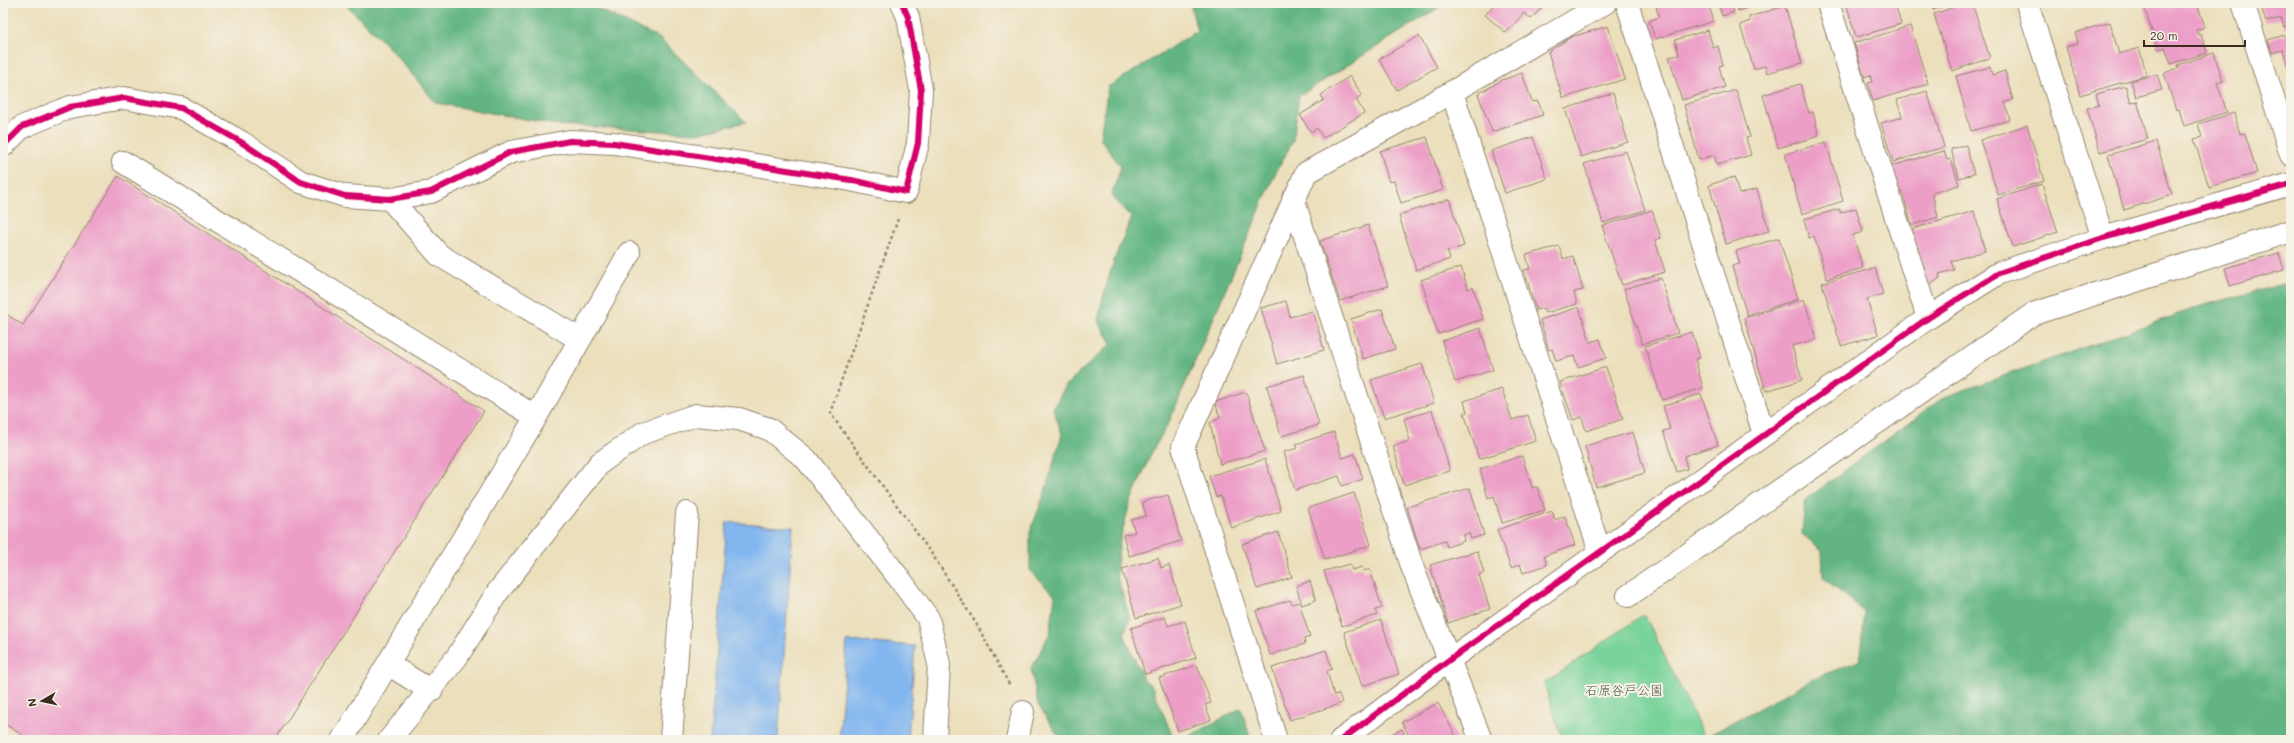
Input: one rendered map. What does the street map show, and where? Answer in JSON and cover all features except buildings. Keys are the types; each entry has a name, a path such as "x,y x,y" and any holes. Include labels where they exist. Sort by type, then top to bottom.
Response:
{"street":[{"path":"3,146 22,127 70,107 124,98 181,108 241,142 301,182 345,196 390,198 432,192 511,152 570,141 622,144 851,180 906,192 918,143 921,90 908,17 902,3"},
{"path":"1276,740 1183,446 1293,199 1306,173 1452,92 1605,3"},
{"path":"1627,3 1764,434"},
{"path":"1828,3 1928,318"},
{"path":"2027,3 2103,238"},
{"path":"2243,3 2291,155"},
{"path":"1452,92 1600,552"},
{"path":"123,162 536,417"},
{"path":"1341,740 1449,660 1764,434 1928,318 1999,274 2103,238 2291,184"},
{"path":"390,198 439,255 579,339"},
{"path":"1293,199 1413,569 1481,740"},
{"path":"1628,596 2033,314 2291,231"},
{"path":"342,740 536,417 629,253"},
{"path":"389,740 431,691 457,657 497,593 600,463 643,433 696,415 739,419 769,429 806,459 902,582 928,618 939,664 935,740"},
{"path":"671,740 687,513"},
{"path":"388,664 431,691"},
{"path":"1017,740 1023,712"}],"path":[{"path":"906,192 830,413 934,557 977,625 1023,712"}],"green space":[{"path":"344,3 586,3 659,38 746,122 697,133 557,125 436,103 395,54"},
{"path":"1190,3 1446,3 1299,96 1293,141 1275,174 1169,422 1151,454 1130,503 1120,540 1116,573 1130,619 1124,634 1144,680 1152,686 1174,740 1061,740 1038,705 1031,669 1050,633 1055,596 1030,571 1030,532 1044,495 1062,434 1053,408 1067,384 1111,344 1098,320 1104,293 1112,268 1132,218 1111,196 1121,167 1100,138 1108,87 1197,31"},
{"path":"2291,282 2291,740 1700,740 1817,677 1859,661 1865,613 1823,577 1822,550 1802,534 1805,500 1944,397 2201,306"},
{"name":"石原谷戸公園","path":"1644,614 1706,740 1563,740 1544,684"},
{"path":"1241,708 1251,740 1180,740 1201,730"}],"water":[{"path":"727,522 793,527 778,740 710,740"},
{"path":"847,641 915,646 908,740 839,740"}],"cycle path":[{"path":"3,146 22,127 70,107 124,98 181,108 241,142 301,182 345,196 390,199 431,192 511,152 570,141 614,143 851,180 906,192 918,143 921,90 908,17 902,3"},
{"path":"1341,740 1449,660 1928,318 1999,273 2103,238 2291,184"}]}
